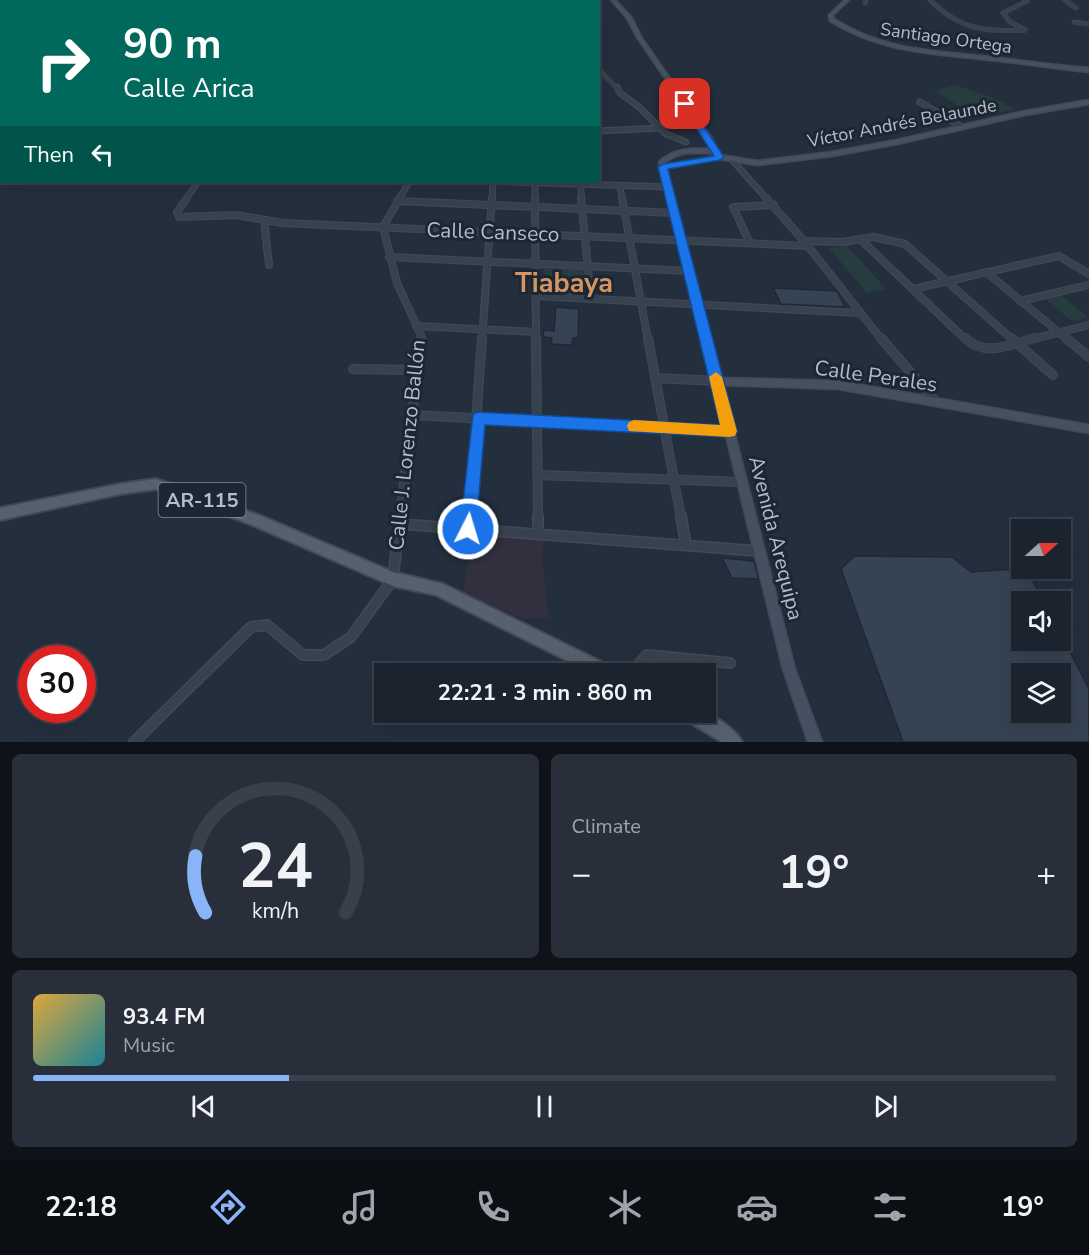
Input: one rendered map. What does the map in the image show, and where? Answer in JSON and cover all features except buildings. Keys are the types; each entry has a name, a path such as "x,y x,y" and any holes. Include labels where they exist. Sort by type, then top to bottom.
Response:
{"main road":[{"name":"AR-115","path":"0,514 120,489 156,484 256,520 393,579 438,589 588,663"},
{"path":"707,723 734,742"}],"street":[{"path":"612,0 630,19 639,37 708,137 717,154"},
{"name":"Santiago Ortega","path":"847,0 831,15 832,20 874,42 962,56 1089,70"},
{"path":"930,0 937,7 972,28 1005,32 1025,30 1009,21 1003,13 1027,1 1025,0"},
{"path":"1065,0 1076,8"},
{"path":"1074,22 1089,24"},
{"path":"600,71 615,84 620,93 639,107 666,134 686,142"},
{"path":"920,102 962,127"},
{"name":"Víctor Andrés Belaunde","path":"717,154 733,161 757,163 832,154 1089,102"},
{"path":"600,131 660,128"},
{"path":"686,151 717,154 663,167 662,162 668,157 686,151"},
{"path":"733,161 774,204 859,313 936,402"},
{"name":"Avenida Arequipa","path":"663,167 789,669 815,742"},
{"name":"Calle Canseco","path":"197,183 177,212 179,217 225,214 264,220 383,227 750,243 843,242 874,237 905,244 947,281"},
{"path":"383,227 408,183"},
{"path":"468,529 478,418 493,183"},
{"path":"535,183 538,534"},
{"path":"591,299 580,183 669,188"},
{"path":"620,186 687,545"},
{"path":"397,201 675,213"},
{"path":"750,243 734,207 774,204"},
{"path":"264,220 269,265"},
{"name":"Calle J. Lorenzo Ballón","path":"383,227 389,257 404,307 421,335 393,579"},
{"path":"860,239 974,347 986,350 1089,325"},
{"path":"913,289 1059,256 1089,274"},
{"path":"389,257 689,271"},
{"path":"986,272 1089,357"},
{"path":"947,281 1053,375"},
{"path":"1020,301 1089,285"},
{"path":"536,296 859,313"},
{"path":"416,326 536,332"},
{"path":"353,369 417,370"},
{"name":"Calle Perales","path":"656,378 839,385 1089,429"},
{"path":"412,415 729,431"},
{"path":"538,475 742,482"},
{"path":"401,524 759,551"},
{"path":"134,742 251,627 267,625 303,655 324,655 351,637 393,579"},
{"path":"640,663 647,655 730,663"}],"shaded area":[{"path":"472,533 544,538 542,560 549,618 525,619 463,594"}],"green space":[{"path":"956,85 996,99 1015,109 979,117 934,91"},
{"path":"847,246 886,289 867,293 829,248"},
{"path":"544,269 584,270 587,298 546,296"},
{"path":"1061,295 1088,317 1072,321 1045,299"}],"slow traffic":[{"path":"634,426 729,431 716,377"}],"district":[{"name":"Tiabaya","path":"564,283"}],"route":[{"path":"468,529 478,418 729,431 663,167 720,157 685,104"}]}
